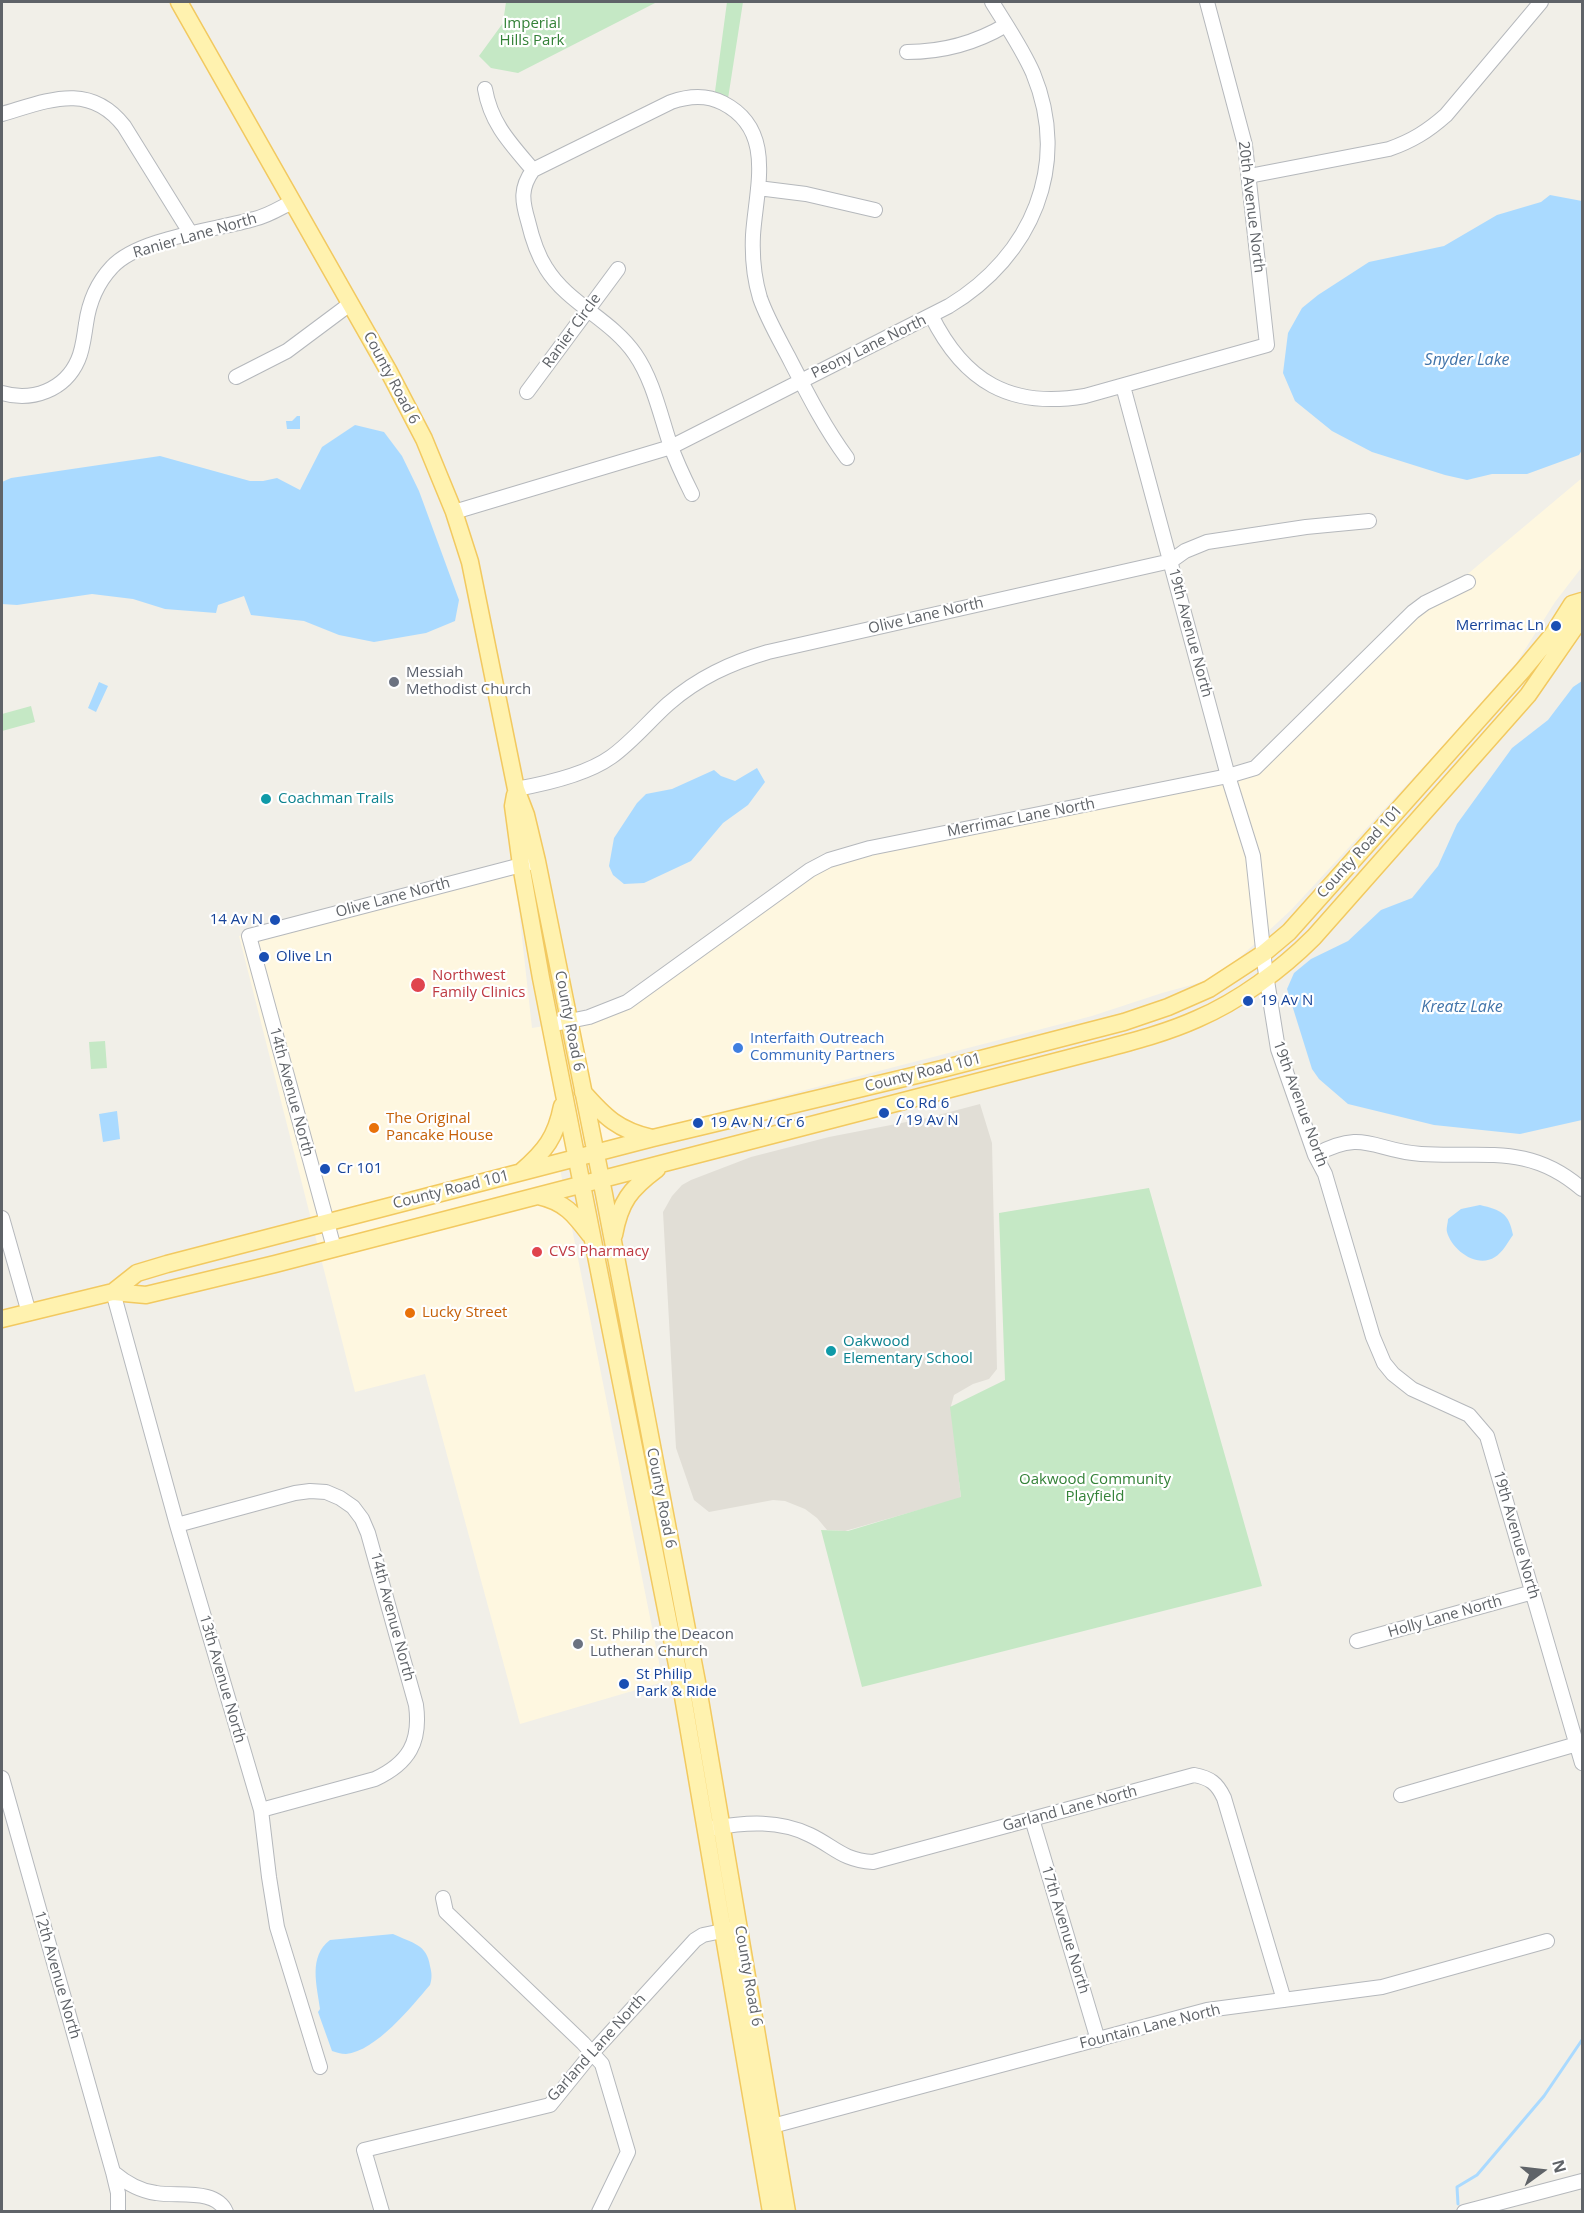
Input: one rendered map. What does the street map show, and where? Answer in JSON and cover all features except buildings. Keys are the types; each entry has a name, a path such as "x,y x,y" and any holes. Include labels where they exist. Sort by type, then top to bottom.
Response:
{"main road":[{"name":"County Road 6","path":"179,2 424,439 468,552 516,789 526,816 529,863 550,1025 564,1099 681,1685 740,1928 787,2211"},
{"name":"County Road 101","path":"113,1292 137,1273 653,1138 942,1069 1124,1022 1188,999 1209,989 1264,953 1289,932 1508,688 1553,634 1572,604 1582,601"},
{"name":"County Road 101","path":"2,1319 113,1292 146,1295 663,1164 1153,1036 1198,1019 1240,995 1283,966 1320,930 1528,695 1582,617"},
{"name":"County Road 6","path":"529,863 569,1021 697,1682 723,1931 771,2211"},
{"path":"582,1090 613,1123 632,1133 653,1138"},
{"path":"520,1173 539,1156 550,1142 559,1122 564,1099"},
{"path":"613,1242 617,1218 628,1194 640,1181 663,1164"},
{"path":"536,1196 553,1200 567,1208 592,1238"}],"street":[{"path":"931,315 972,292 1011,254 1026,231 1037,206 1044,179 1047,152 1045,111 1032,72 992,2"},
{"name":"20th Avenue North","path":"1207,2 1245,145 1267,345"},
{"path":"1249,177 1410,142 1429,130 1446,115 1541,2"},
{"path":"907,52 951,49 974,42 1006,25"},
{"path":"485,89 488,106 498,127 533,170"},
{"path":"692,494 671,447 645,372 621,336 561,288 547,270 536,250 523,204 522,192 533,170 670,102 685,97 700,96 718,100 727,105 740,113 756,138 760,167 753,254 760,298 801,381 834,440 848,458"},
{"path":"2,114 72,97 88,98 102,105 114,114 123,126 190,234"},
{"path":"758,188 822,197 875,210"},
{"name":"Ranier Lane North","path":"2,393 28,397 44,393 58,385 69,374 78,360 90,304 96,288 115,263 131,252 190,234 257,219 292,202"},
{"name":"Ranier Circle","path":"527,392 618,269"},
{"path":"236,376 287,351 350,304"},
{"name":"Peony Lane North","path":"454,512 671,447 931,315 948,346 979,378 998,388 1041,400 1063,400 1123,386 1267,345"},
{"name":"19th Avenue North","path":"1123,386 1228,776 1253,856 1266,977 1278,1049 1315,1155 1325,1174 1373,1338 1384,1363 1404,1383 1469,1415 1486,1436 1582,1763"},
{"name":"Olive Lane North","path":"516,789 566,776 610,758 691,686 715,671 741,660 1171,561 1185,551 1207,542 1306,527 1369,521"},
{"name":"Merrimac Lane North","path":"550,1025 589,1017 627,1002 810,870 829,860 879,846 1228,776 1255,768 1413,612 1425,603 1468,582"},
{"name":"Olive Lane North","path":"249,936 529,863"},
{"name":"14th Avenue North","path":"249,936 333,1248"},
{"path":"1315,1155 1329,1148 1355,1141 1370,1142 1402,1152 1422,1154 1511,1155 1551,1168 1570,1178 1582,1189"},
{"path":"2,1218 29,1312"},
{"name":"13th Avenue North","path":"113,1292 177,1526 261,1810 268,1877 278,1927 320,2067"},
{"name":"14th Avenue North","path":"177,1526 295,1493 310,1491 326,1492 353,1507 369,1533 416,1705 418,1720 414,1743 401,1763 389,1773 375,1779 261,1810"},
{"name":"Holly Lane North","path":"1357,1641 1533,1592"},
{"path":"1401,1795 1577,1744"},
{"name":"Garland Lane North","path":"714,1828 733,1824 780,1824 812,1836 846,1857 873,1862 1194,1775 1213,1781 1224,1798 1284,2000"},
{"name":"12th Avenue North","path":"2,1778 113,2172 118,2193 118,2211"},
{"name":"17th Avenue North","path":"1032,1819 1098,2040"},
{"path":"443,1898 446,1912 602,2064 628,2152 599,2211"},
{"name":"Garland Lane North","path":"382,2211 364,2150 550,2105 592,2053 695,1940 703,1935 740,1928"},
{"name":"Fountain Lane North","path":"757,2130 1207,2010 1382,1987 1547,1941"},
{"path":"113,2172 125,2182 155,2193 208,2197 218,2200 226,2211"},
{"path":"1464,2211 1582,2181"}],"shaded area":[{"path":"1582,478 1582,567 1555,602 1517,662 1291,910 1235,962 1206,981 1092,1016 557,1154 663,1682 520,1724 425,1374 355,1392 239,936 368,909 514,866 532,1028 576,1021 637,989 695,943 809,867 1255,764 1451,588"},
{"path":"980,1104 992,1143 997,1369 989,1379 973,1384 954,1395 951,1406 961,1498 845,1531 827,1530 805,1509 785,1501 773,1500 709,1512 694,1500 676,1448 663,1212 672,1196 682,1185 691,1180 751,1157 829,1137 927,1118"}],"green space":[{"name":"Imperial Hills Park","path":"506,2 657,2 518,73 491,68 479,56 503,23"},
{"path":"727,2 743,2 727,105 714,99"},
{"path":"31,706 35,722 2,731 2,714"},
{"path":"105,1041 107,1068 91,1069 89,1042"},
{"name":"Oakwood Community Playfield","path":"1149,1188 1262,1586 862,1687 821,1530 848,1531 961,1497 950,1407 1005,1380 999,1213"}],"water":[{"name":"Snyder Lake","path":"1550,195 1582,201 1582,450 1579,455 1527,474 1492,474 1467,480 1372,452 1332,431 1295,401 1283,373 1288,333 1302,308 1318,295 1369,262 1444,246 1497,215 1541,202"},
{"path":"300,416 300,429 287,429 286,421 292,421"},
{"path":"355,425 384,432 402,456 419,491 459,600 455,621 426,633 374,642 339,635 304,621 251,615 244,596 218,605 216,613 165,609 133,599 92,594 17,605 2,604 2,482 11,478 160,456 250,481 277,478 300,490 322,447"},
{"name":"Kreatz Lake","path":"1582,681 1582,1120 1520,1134 1434,1125 1348,1104 1319,1079 1312,1069 1287,989 1294,973 1311,959 1348,941 1381,910 1412,898 1438,866 1457,824 1512,748 1548,720 1573,687"},
{"path":"99,682 108,686 96,712 88,708"},
{"path":"757,768 765,782 748,805 723,823 691,861 644,883 624,884 613,875 609,866 614,838 637,803 646,794 672,789 714,770 721,776 735,781"},
{"path":"117,1111 120,1139 103,1142 99,1114"},
{"path":"1480,1205 1503,1214 1509,1222 1513,1235 1498,1255 1481,1261 1466,1256 1460,1251 1447,1232 1448,1219 1461,1209"},
{"path":"393,1934 418,1945 426,1953 431,1971 430,1985 381,2037 357,2051 346,2054 332,2051 318,2012 320,2009 316,1963 323,1947 330,1940"}],"waterway":[{"path":"1458,2204 1457,2187 1477,2175 1544,2096 1582,2040"}],"place":[{"name":"Merrimac Ln","path":"1556,626"},
{"name":"Messiah Methodist Church","path":"394,682"},
{"name":"Coachman Trails","path":"266,799"},
{"name":"14 Av N","path":"275,920"},
{"name":"Olive Ln","path":"264,957"},
{"name":"Northwest Family Clinics","path":"418,985"},
{"name":"19 Av N","path":"1248,1001"},
{"name":"Interfaith Outreach Community Partners","path":"738,1048"},
{"name":"Co Rd 6 / 19 Av N","path":"884,1113"},
{"name":"19 Av N / Cr 6","path":"698,1123"},
{"name":"The Original Pancake House","path":"374,1128"},
{"name":"Cr 101","path":"325,1169"},
{"name":"CVS Pharmacy","path":"537,1252"},
{"name":"Lucky Street","path":"410,1313"},
{"name":"Oakwood Elementary School","path":"831,1351"},
{"name":"St. Philip the Deacon Lutheran Church","path":"578,1644"},
{"name":"St Philip Park & Ride","path":"624,1684"}]}
